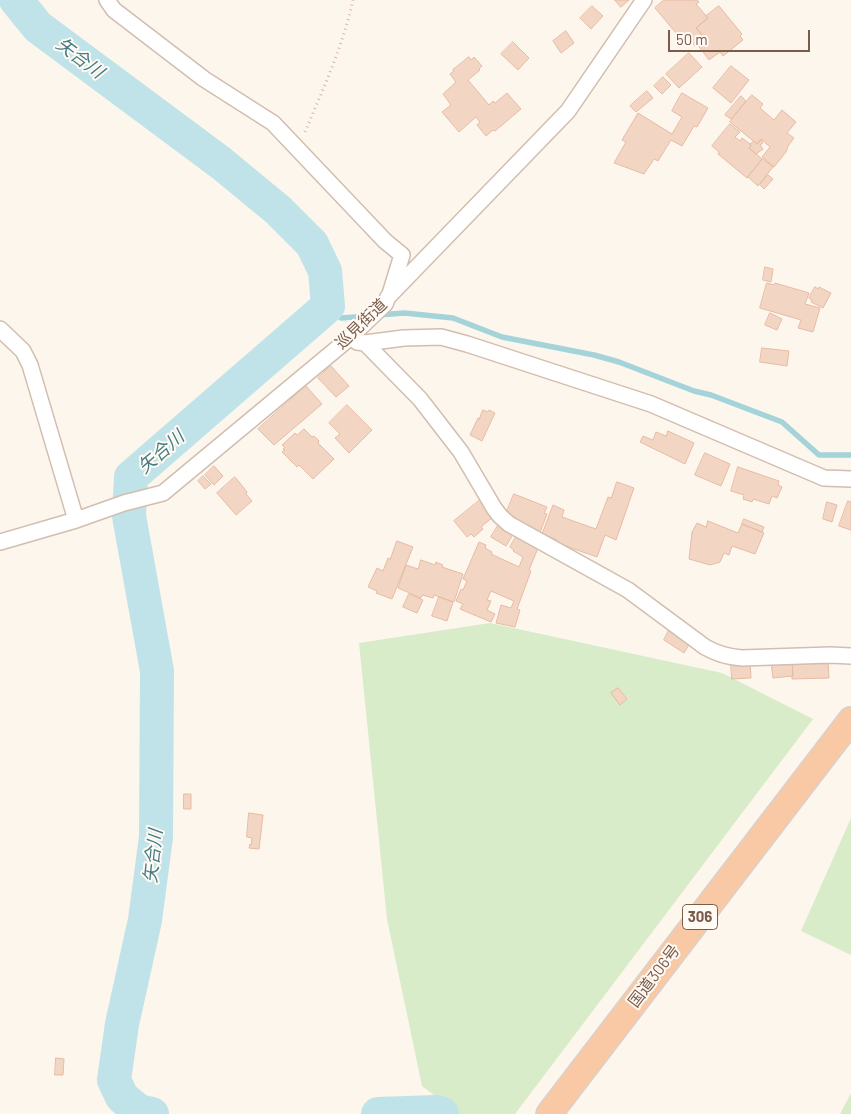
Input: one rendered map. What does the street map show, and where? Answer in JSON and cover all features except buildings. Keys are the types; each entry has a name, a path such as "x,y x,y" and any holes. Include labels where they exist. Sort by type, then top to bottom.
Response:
{"highway":[{"name":"国道306号","path":"549,1114 851,720"}],"street":[{"path":"107,0 114,10 204,79 272,123 385,241 402,255 387,301"},
{"name":"巡見街道","path":"0,542 163,493 356,338 387,301 568,111 644,0"},
{"path":"0,328 23,352 30,365 76,520"},
{"path":"356,338 434,337 467,344 651,404 824,478 851,479"},
{"path":"356,338 420,399 461,452 494,508 510,524 628,590 705,647 716,653 742,658 851,656"}],"path":[{"path":"298,149 330,73 349,19 353,0"}],"green space":[{"path":"490,623 722,673 813,719 515,1114 459,1114 422,1086 387,919 359,643"},
{"path":"851,818 851,955 801,931"},
{"path":"851,1093 851,1114 840,1114"}],"waterway":[{"name":"矢合川","path":"16,0 38,27 221,163 278,210 312,244 325,271 328,306 131,477 129,516 157,671 156,837 145,920 122,1024 114,1080 122,1097 139,1111 152,1114"},
{"path":"328,306 341,318 369,316"},
{"path":"378,315 405,313 453,318 502,337 594,355 619,362 782,422 819,455 851,455"},
{"name":"矢合川","path":"378,1114 437,1112 442,1114"}]}
